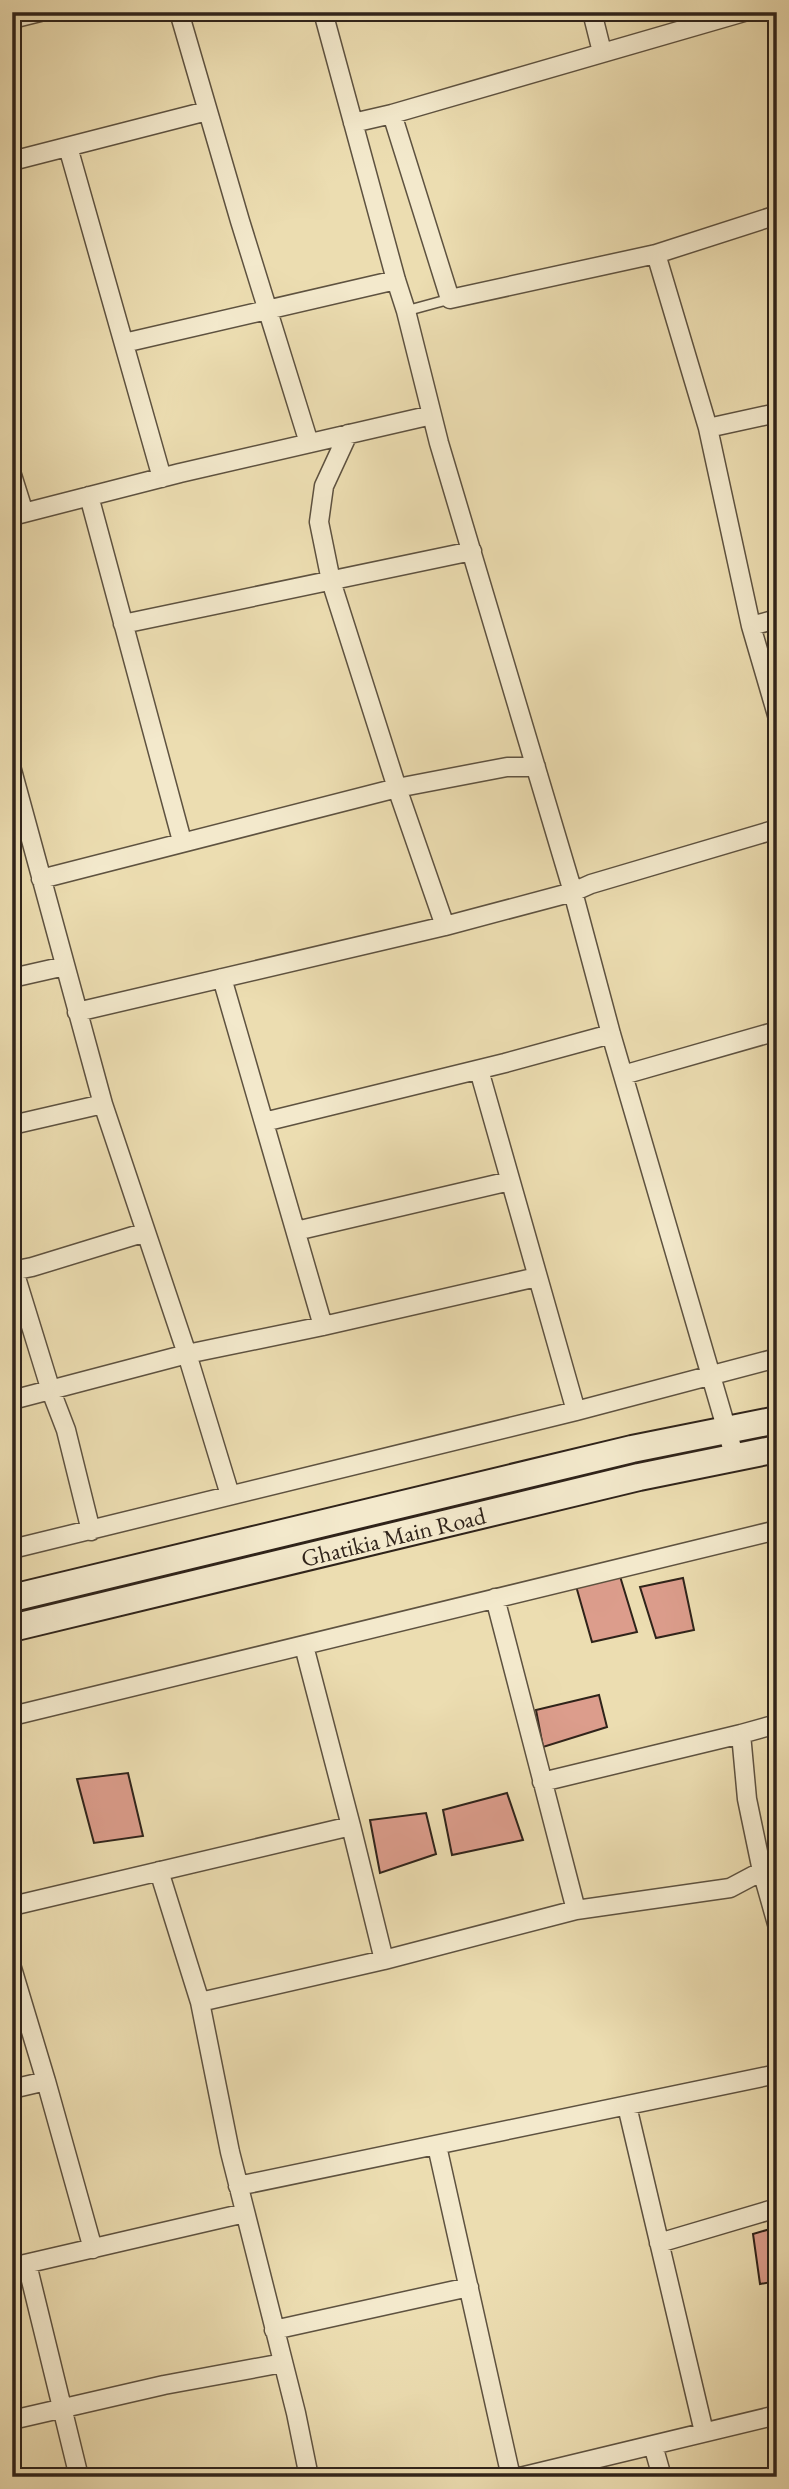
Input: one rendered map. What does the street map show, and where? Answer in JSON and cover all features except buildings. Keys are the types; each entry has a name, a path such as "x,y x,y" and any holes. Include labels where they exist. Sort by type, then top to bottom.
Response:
{"street":[{"path":"12,19 40,12"},
{"path":"179,12 309,443"},
{"path":"323,12 406,310 432,415 573,892 611,1034 735,1458"},
{"path":"592,12 602,52"},
{"path":"353,123 744,12"},
{"path":"12,161 207,111"},
{"path":"392,114 450,299 656,254 777,215"},
{"path":"68,147 162,478"},
{"path":"656,254 708,428 751,626 777,715"},
{"path":"124,343 396,280"},
{"path":"708,428 777,413"},
{"path":"12,475 18,515 162,478 432,415"},
{"path":"348,434 324,486 319,522 331,581 397,788 445,926"},
{"path":"89,496 182,841"},
{"path":"123,624 472,551"},
{"path":"751,626 777,619"},
{"path":"41,879 397,788 508,767 536,767"},
{"path":"12,770 21,837 41,879 103,1104 187,1354 230,1495"},
{"path":"77,1012 445,926 573,892 591,884 777,829"},
{"path":"12,978 65,966"},
{"path":"222,978 323,1326"},
{"path":"623,1075 777,1031"},
{"path":"264,1122 479,1070 611,1034"},
{"path":"479,1070 576,1411"},
{"path":"12,1125 103,1104"},
{"path":"296,1231 510,1181"},
{"path":"91,1531 66,1430 13,1271 32,1268 146,1232"},
{"path":"12,1400 187,1354 537,1277"},
{"path":"12,1549 576,1411 777,1358"},
{"name":"Ghatikia Main Road","path":"12,1598 619,1452 777,1420"},
{"name":"Ghatikia Main Road","path":"12,1628 612,1484 777,1449"},
{"path":"12,1716 777,1531"},
{"path":"495,1598 576,1910"},
{"path":"303,1646 384,1960"},
{"path":"542,1782 777,1724"},
{"path":"741,1734 747,1799 762,1871 777,1924"},
{"path":"12,1906 351,1826"},
{"path":"159,1871 200,2002 238,2186 309,2477"},
{"path":"200,2002 384,1960 576,1910 730,1888 762,1871"},
{"path":"12,1968 93,2249"},
{"path":"238,2186 777,2074"},
{"path":"12,2089 46,2081"},
{"path":"627,2106 704,2432"},
{"path":"437,2146 511,2477"},
{"path":"659,2243 777,2208"},
{"path":"79,2477 62,2408 20,2266 245,2213"},
{"path":"274,2330 468,2287"},
{"path":"12,2420 164,2385 283,2363"},
{"path":"520,2477 777,2415"},
{"path":"653,2445 662,2477"}],"lane":[{"path":"406,310 450,299"}]}
